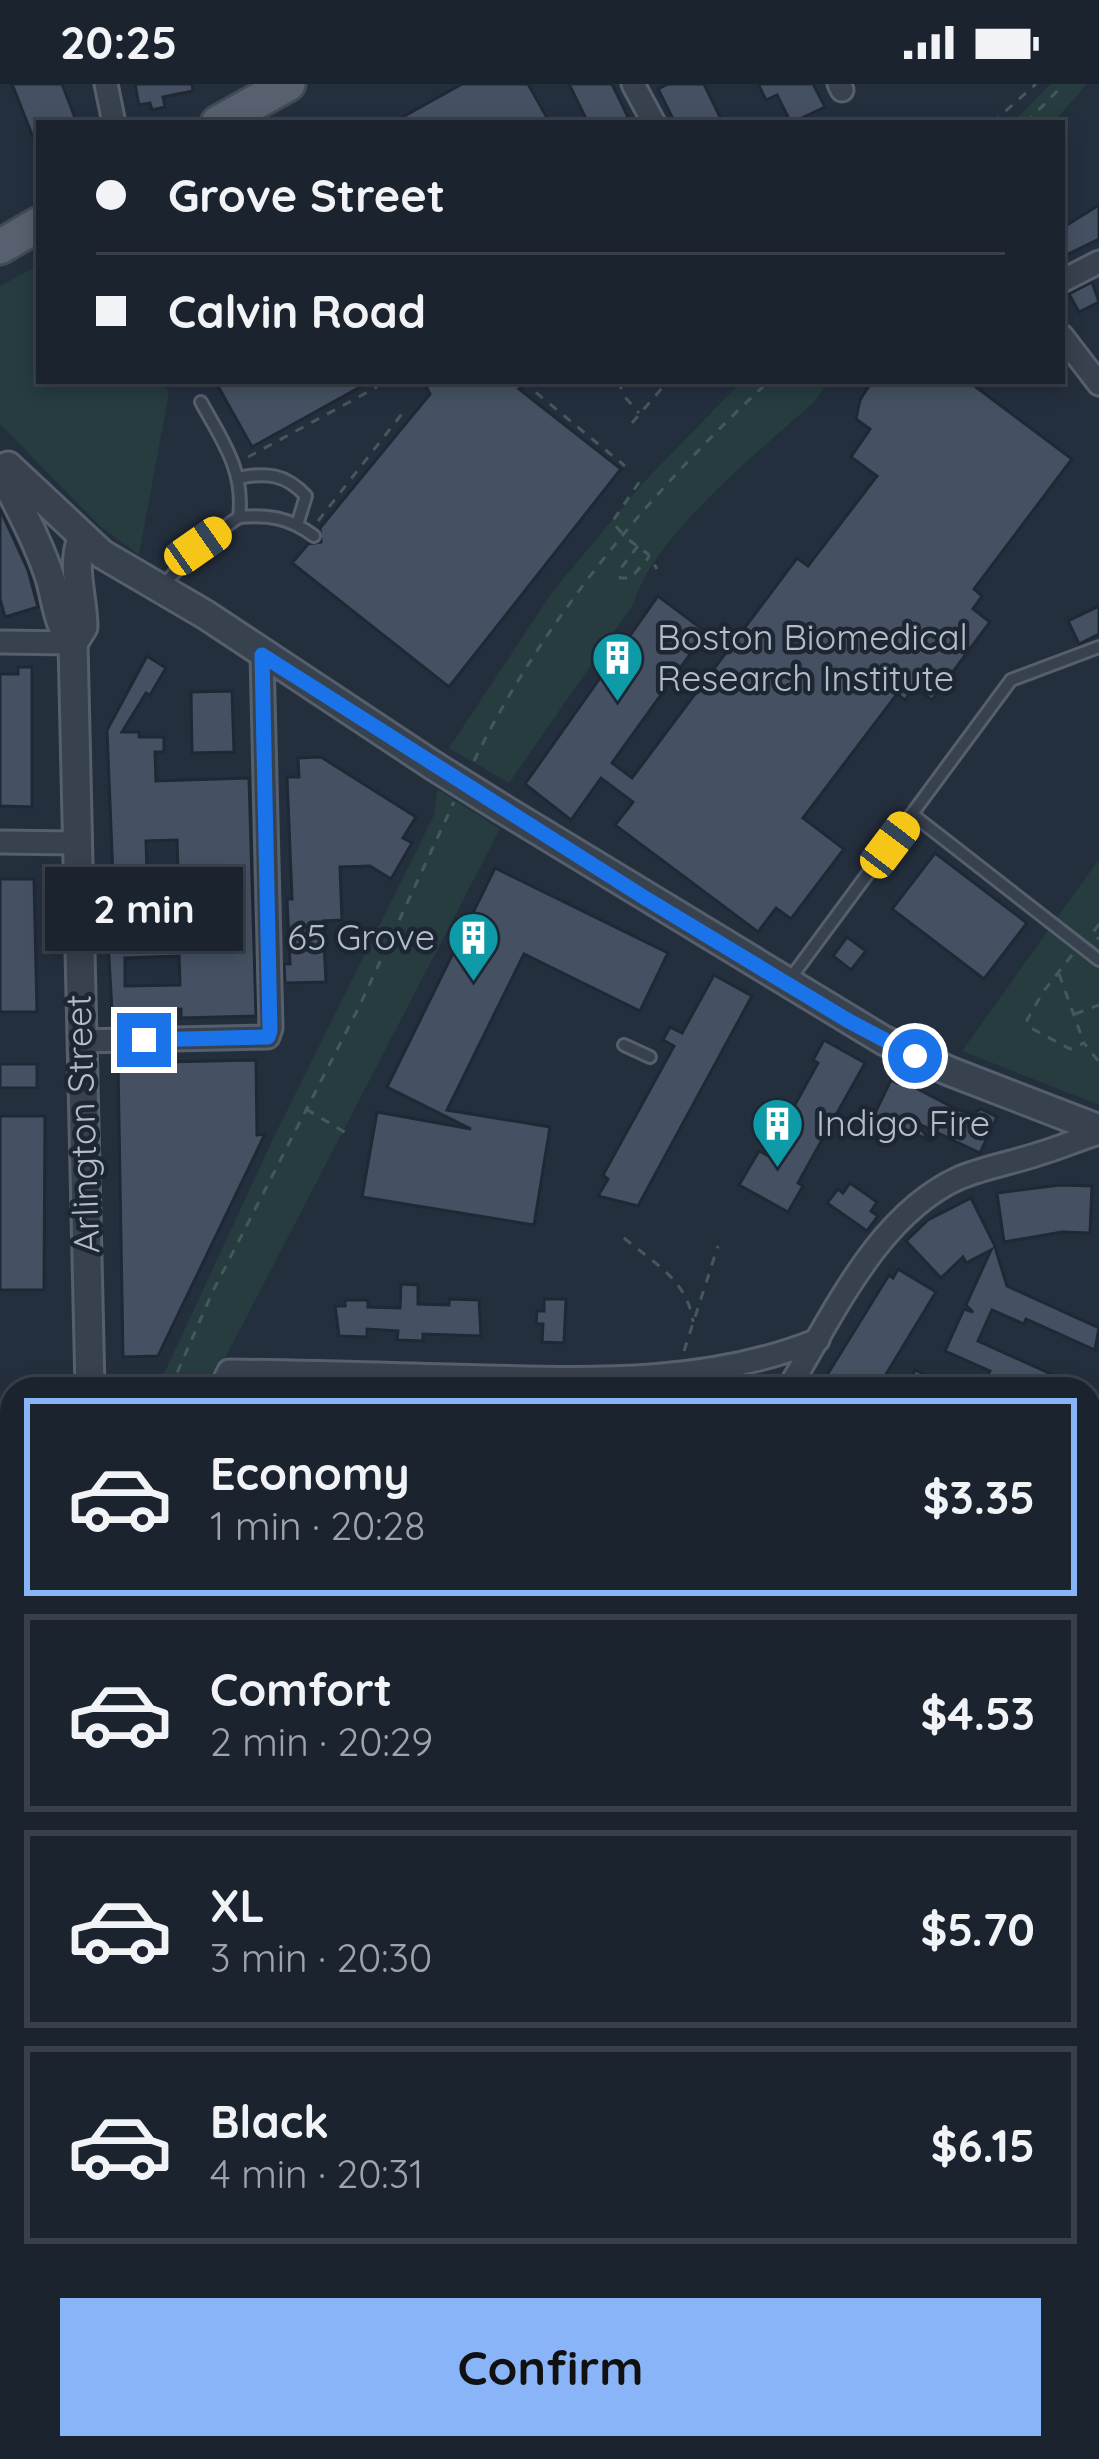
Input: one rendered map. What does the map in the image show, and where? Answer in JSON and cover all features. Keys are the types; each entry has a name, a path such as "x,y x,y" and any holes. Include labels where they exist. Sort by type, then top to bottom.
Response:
{"main road":[{"path":"223,120 288,84"},
{"path":"0,247 36,226"}],"street":[{"path":"106,84 113,120"},
{"path":"633,84 652,120"},
{"path":"1065,279 1099,262"},
{"path":"1065,340 1099,384"},
{"path":"0,458 82,538 434,766 787,983 915,1056 1099,1131"},
{"name":"Arlington Street","path":"0,471 51,580 62,628 73,643"},
{"path":"51,580 50,568 59,552 82,538"},
{"name":"Arlington Street","path":"82,538 77,595 83,627 73,643 90,1377"},
{"path":"83,611 88,598 105,583 151,584"},
{"path":"0,642 73,643"},
{"path":"80,1042 268,1037 262,655"},
{"path":"0,842 75,843"},
{"path":"795,1377 893,1228 924,1199 956,1179 1099,1131"},
{"path":"651,1377 765,1359 818,1340"},
{"path":"226,1377 229,1371 510,1377"}],"lane":[{"path":"201,402 236,464 238,517"},
{"path":"238,478 274,474 301,490 306,496 297,525"},
{"path":"151,584 238,517 260,514 297,525 314,536"},
{"path":"787,983 1011,680 1099,647"},
{"path":"913,814 1099,960"},
{"path":"623,1045 650,1057"}],"path":[{"path":"995,120 1036,84"},
{"path":"1029,120 1064,84"},
{"path":"526,384 612,447 625,466"},
{"path":"620,384 640,414"},
{"path":"632,423 665,384"},
{"path":"466,776 504,706 574,602 656,497 766,384"},
{"path":"246,458 377,387"},
{"path":"317,522 405,410"},
{"path":"622,533 612,522 642,478"},
{"path":"629,540 650,556 657,569"},
{"path":"638,546 621,568 620,578 631,578 650,556"},
{"path":"175,1377 212,1293 457,797"},
{"path":"1099,924 1092,934 1099,939"},
{"path":"1080,946 1028,1020 1029,1027 1070,1048 1084,1043"},
{"path":"1058,972 1084,1043 1099,1063"},
{"path":"1074,1014 1099,1005"},
{"path":"306,1109 351,1136"},
{"path":"624,1238 682,1286 691,1302 694,1324"},
{"path":"681,1359 718,1246"}],"green space":[{"path":"1051,84 1087,84 1056,120 1015,120"},
{"path":"36,267 36,384 162,384 169,392 139,555 100,526 0,424 0,286"},
{"path":"739,384 827,384 815,401 712,494 663,549 634,603 509,783 449,748 553,591 643,483"},
{"path":"437,789 500,829 215,1377 163,1377 274,1137 434,815"},
{"path":"1099,859 1099,1105 962,1051"}],"building":[{"path":"12,84 62,84 76,120 36,120 36,145"},
{"path":"135,84 192,84 193,91 163,97 165,107 152,110 150,103 139,105"},
{"path":"462,84 528,84 548,120 397,120"},
{"path":"569,84 612,84 630,120 587,120"},
{"path":"668,84 704,84 722,120 674,120 658,89"},
{"path":"758,84 813,84 825,107 790,120 777,95 766,100"},
{"path":"1099,205 1099,239 1065,256 1065,226"},
{"path":"1092,282 1099,302 1079,312 1069,294"},
{"path":"217,384 366,384 252,447"},
{"path":"425,384 528,384 519,389 621,469 449,687 292,563 308,544 321,542 320,528 430,394"},
{"path":"870,384 972,384 1072,459 974,589 982,596 973,609 990,622 932,700 914,687 905,700 897,694 803,818 844,849 791,919 776,908 758,932 615,825 633,802 601,778 571,820 525,784 658,596 706,632 612,763 632,778 797,558 808,566 877,476 851,457 870,429 856,419"},
{"path":"0,509 28,570 38,607 5,617 0,599"},
{"path":"1099,606 1099,634 1079,644 1068,621"},
{"path":"147,656 166,668 122,732 164,737 164,752 155,752 156,781 249,778 256,1016 181,1018 181,1009 112,1011 108,941 112,940 114,902 107,730","holes":["177,840 179,900 148,901 146,841","179,956 180,985 125,986 125,958"]},
{"path":"18,667 32,667 32,807 0,806 0,674 18,674"},
{"path":"232,691 234,752 192,753 191,692"},
{"path":"321,757 416,817 403,838 412,843 391,879 370,866 340,867 342,920 323,921 326,982 285,983 284,964 290,964 287,899 292,899 287,777 299,777 298,758"},
{"path":"935,853 1027,923 984,979 892,909"},
{"path":"495,868 668,953 640,1011 524,954 447,1110 550,1127 534,1225 362,1197 377,1112 471,1129 387,1087"},
{"path":"0,879 34,879 37,1012 0,1012"},
{"path":"847,937 866,951 851,970 833,956"},
{"path":"714,975 752,996 638,1206 598,1196 608,1179 603,1175 674,1046 663,1040 670,1027 682,1033"},
{"name":"Indigo Fire","path":"824,1040 865,1063 798,1183 803,1186 788,1212 739,1185 759,1151 767,1155 818,1063 813,1060"},
{"path":"256,1060 257,1135 265,1134 158,1356 123,1357 118,1063"},
{"path":"0,1064 37,1064 37,1088 0,1088"},
{"path":"899,1079 956,1109 972,1114 981,1109 997,1117 980,1153 917,1123 929,1140 874,1115 891,1080 897,1083"},
{"path":"0,1116 45,1116 44,1290 0,1290"},
{"path":"850,1183 877,1202 871,1211 878,1216 867,1231 827,1203"},
{"path":"1092,1186 1090,1233 1062,1232 1004,1242 997,1193"},
{"path":"971,1198 994,1244 1007,1286 1099,1328 1095,1350 1026,1319 1024,1324 992,1310 978,1341 1058,1377 987,1377 990,1371 945,1351 964,1309 973,1312 966,1305 991,1250 966,1263 963,1257 941,1278 906,1241 928,1220"},
{"path":"898,1269 936,1292 884,1377 827,1375 889,1275 893,1278"},
{"path":"401,1284 418,1285 418,1304 479,1300 481,1336 423,1334 423,1341 397,1340 398,1331 367,1329 367,1337 339,1336 335,1306 345,1306 345,1300 368,1300 368,1307 400,1308"},
{"path":"544,1299 566,1299 564,1343 542,1342 543,1324 536,1324 537,1311 544,1311"}],"place":[{"name":"Boston Biomedical Research Institute","path":"618,704"},
{"name":"65 Grove","path":"474,983"},
{"name":"Indigo Fire","path":"777,1169"}],"route":[{"path":"144,1040 268,1037 270,1031 262,655 645,898 915,1056"}]}
